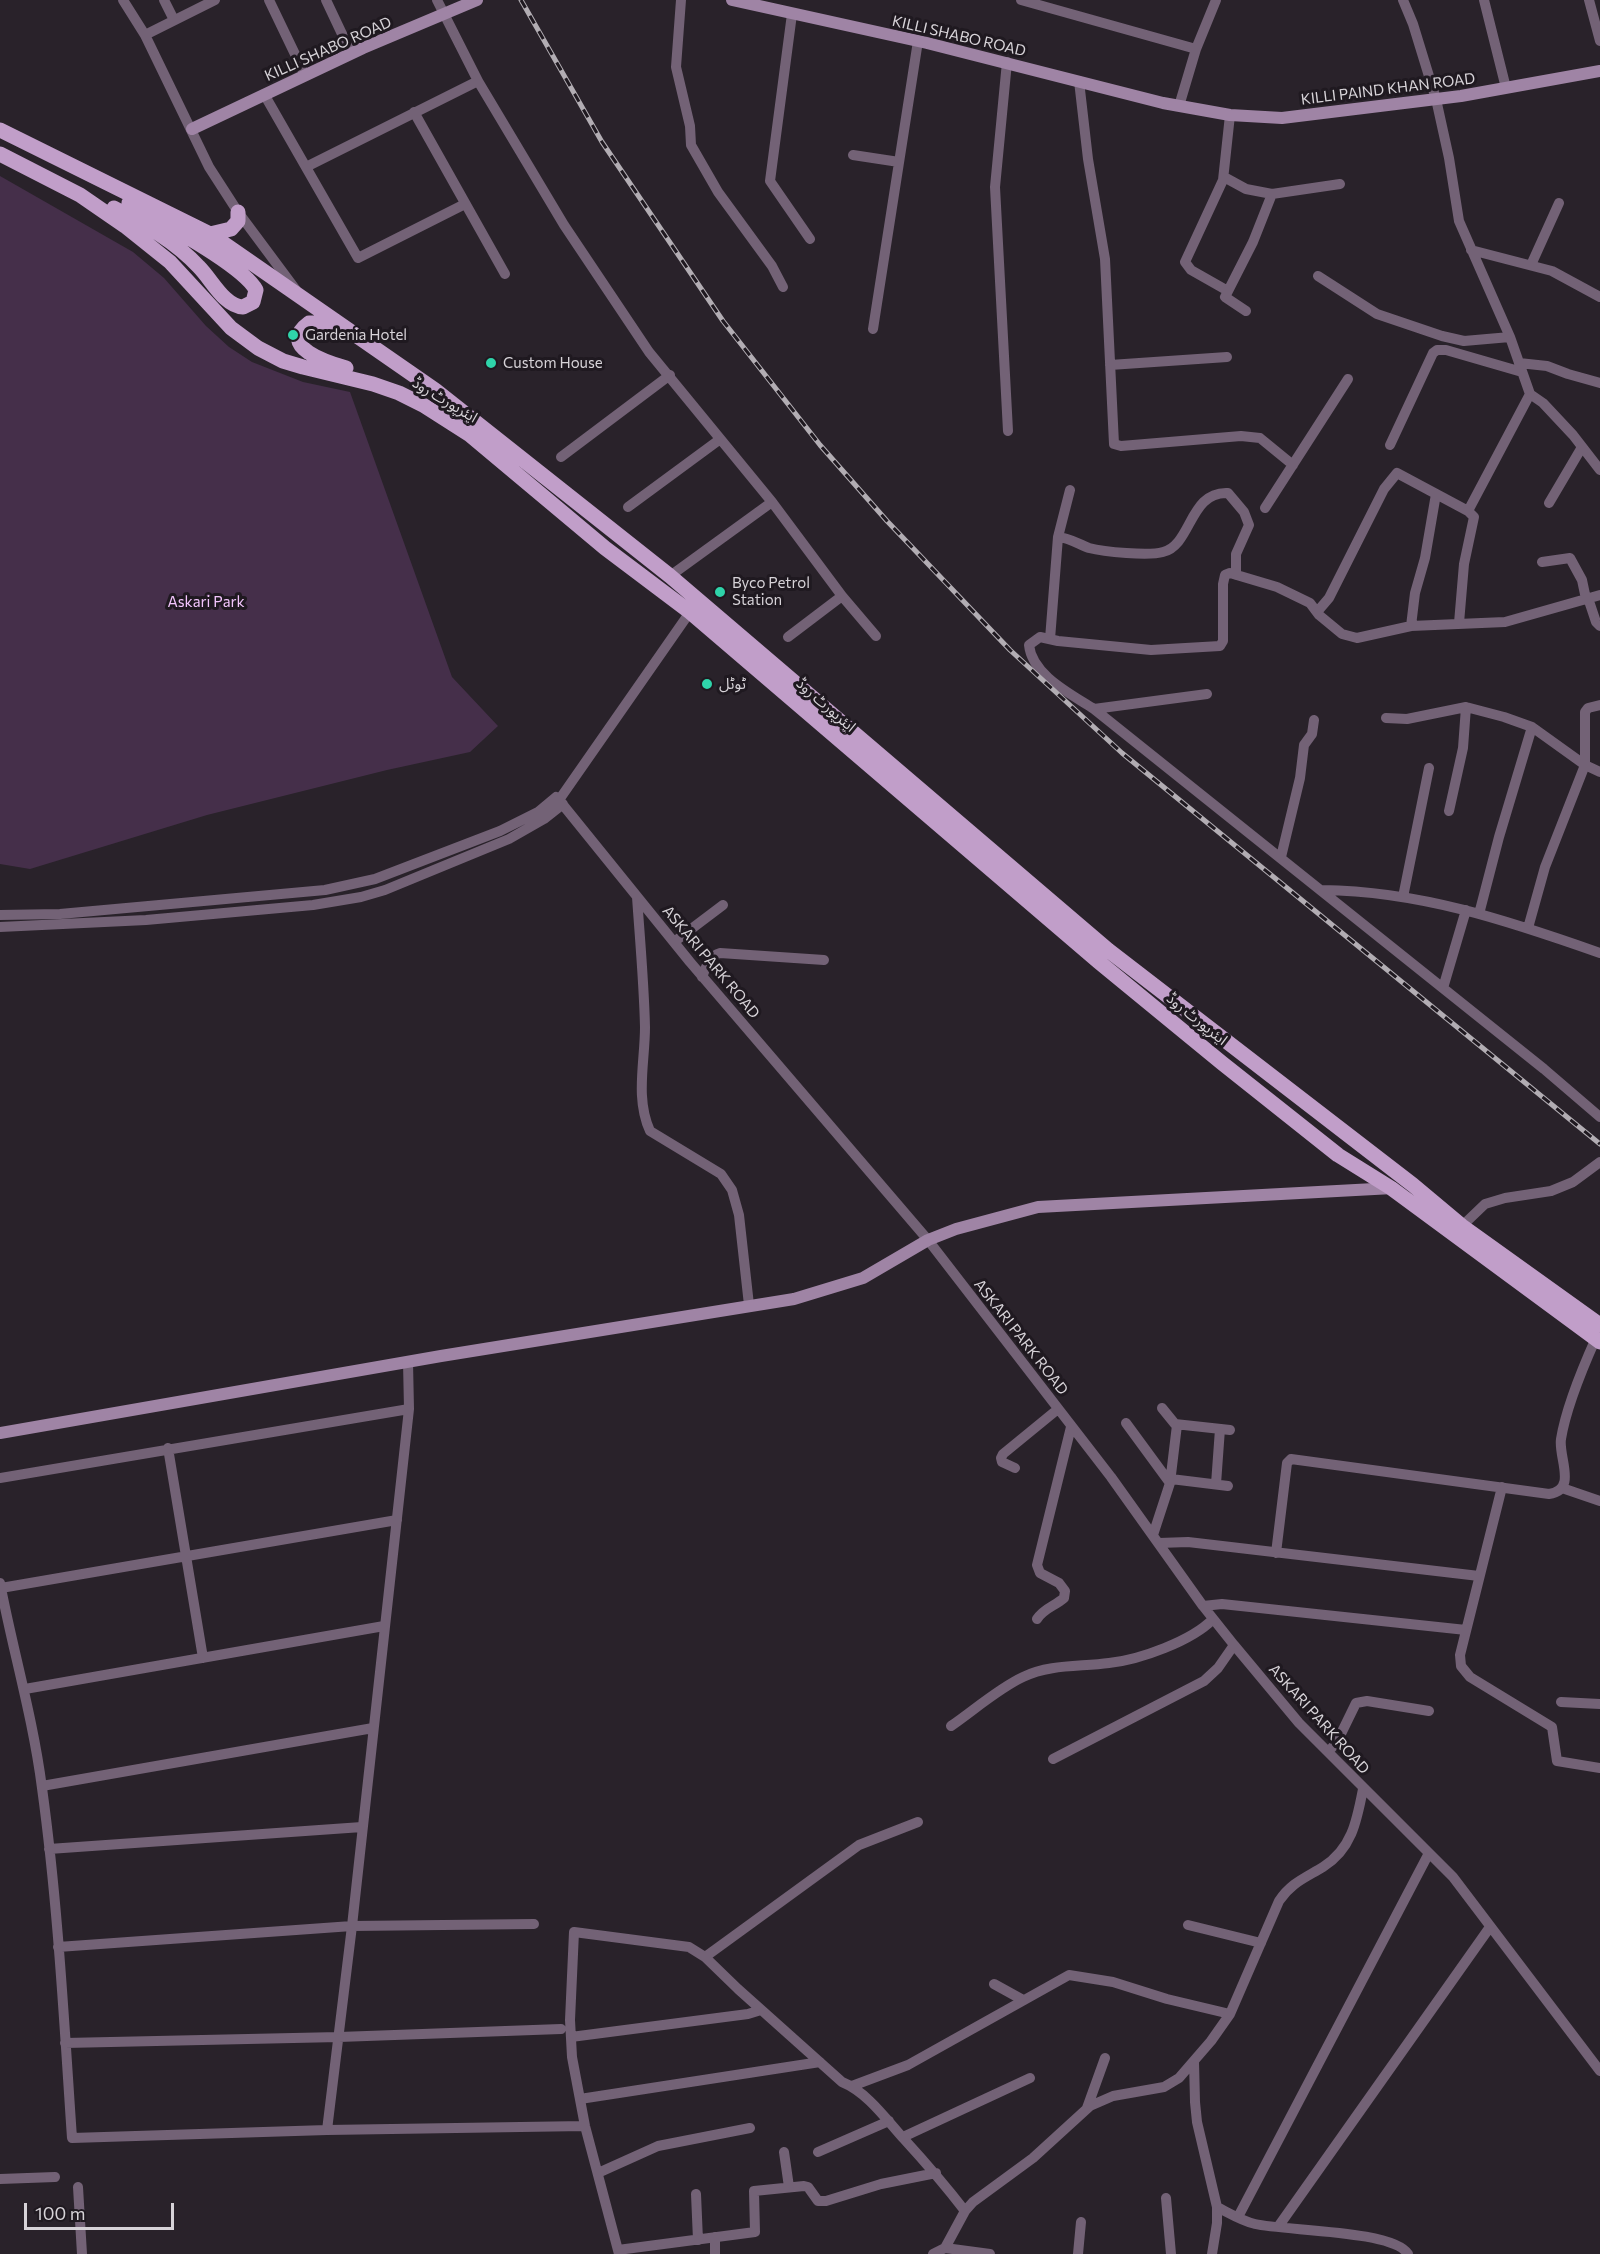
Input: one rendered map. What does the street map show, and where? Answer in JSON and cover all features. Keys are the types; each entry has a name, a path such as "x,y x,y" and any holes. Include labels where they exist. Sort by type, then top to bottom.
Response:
{"main road":[{"name":"ایئرپورٹ روڈ","path":"0,130 210,234 299,294 461,410 670,576 1108,950 1413,1185 1599,1335"},
{"name":"ایئرپورٹ روڈ","path":"0,154 80,195 125,226 170,262 245,340 283,361 390,390 423,405 470,435 605,548 690,612 1170,1020 1338,1155 1390,1188 1599,1335"},
{"path":"80,195 111,206 155,230 189,256 224,297 234,305 243,307 253,302 256,290 244,277 198,244 121,198 96,177"},
{"path":"210,234 231,229 238,221 238,212"},
{"path":"368,343 333,327 315,322 304,327 299,337 302,346 312,355 379,380 390,390"}],"street":[{"path":"123,0 145,35 209,167 238,212 299,294"},
{"path":"164,0 174,20"},
{"path":"145,35 215,0"},
{"path":"270,0 305,75"},
{"path":"326,0 351,53"},
{"path":"437,0 478,81 564,225 649,352 772,502 842,596 876,636"},
{"name":"KILLI SHABO ROAD","path":"192,129 351,53 477,0"},
{"path":"681,0 676,67 690,126 691,145 718,192 772,266 783,287"},
{"name":"KILLI SHABO ROAD","path":"732,0 918,41 1179,106"},
{"path":"1021,0 1196,49"},
{"path":"1179,106 1196,49 1215,0"},
{"path":"1403,0 1413,24 1436,99 1449,158 1459,221 1510,337 1530,394 1550,411 1600,470"},
{"path":"1484,0 1506,88"},
{"path":"1589,0 1600,41"},
{"path":"792,14 770,181 810,239"},
{"path":"873,329 918,41"},
{"path":"1007,63 995,187 1008,431"},
{"name":"KILLI PAIND KHAN ROAD","path":"1179,106 1230,115 1282,118 1436,99 1600,71"},
{"path":"306,167 478,81"},
{"path":"1079,81 1088,159 1105,259 1114,444 1121,446 1241,436 1260,438 1293,465"},
{"path":"264,94 358,258 465,204"},
{"path":"414,112 505,274"},
{"path":"1228,291 1191,270 1185,262 1224,177 1230,115"},
{"path":"853,155 898,162"},
{"path":"1224,177 1246,189 1272,194 1340,184"},
{"path":"1246,311 1225,297 1253,242 1272,194"},
{"path":"1531,265 1559,203"},
{"path":"1471,250 1552,271 1600,297"},
{"path":"1318,276 1377,314 1442,336 1464,341 1510,337"},
{"path":"1390,445 1433,353 1437,350 1446,350 1520,367 1547,366 1600,383"},
{"path":"1110,365 1227,357"},
{"path":"561,458 670,375"},
{"path":"1264,508 1348,379"},
{"path":"1468,511 1530,394"},
{"path":"628,507 719,440"},
{"path":"1549,503 1582,447"},
{"path":"1317,612 1329,598 1384,489 1398,473 1468,511 1473,517 1464,564 1459,623"},
{"path":"1050,639 1059,537 1070,490"},
{"path":"1059,537 1089,548 1116,553 1163,552 1172,548 1204,500 1218,492 1228,493 1244,512 1249,525 1236,554 1236,575"},
{"path":"1411,626 1415,593 1425,558 1436,494"},
{"path":"670,576 772,502"},
{"path":"1542,562 1570,558 1582,580 1596,622 1600,626"},
{"path":"1600,595 1505,622 1411,626 1357,638 1342,634 1310,603 1277,587 1230,573 1225,575 1222,584 1222,641 1220,646 1151,650 1040,637 1029,645 1030,655 1051,680 1094,709 1281,857 1600,1117"},
{"path":"788,637 842,596"},
{"path":"0,927 146,920 314,905 361,897 385,890 509,839 544,819 690,612"},
{"path":"1094,709 1207,694"},
{"path":"1528,928 1545,867 1585,765 1585,712 1588,708 1600,705"},
{"path":"1386,718 1407,718 1466,707 1532,727 1585,765 1600,772"},
{"path":"1449,811 1463,748 1466,707"},
{"path":"1281,857 1304,745 1312,734 1314,720"},
{"path":"1479,914 1505,815 1532,727"},
{"path":"1402,897 1429,768"},
{"path":"0,915 76,913 348,886 375,879 500,831 559,800"},
{"name":"ASKARI PARK ROAD","path":"559,800 702,977 928,1240 1111,1477 1213,1619 1299,1723 1453,1877 1600,2071"},
{"path":"1322,890 1357,891 1438,902 1528,928 1600,953"},
{"path":"637,897 645,1028 641,1095 645,1120 650,1131 721,1174 732,1190 739,1215 749,1305"},
{"path":"674,942 723,904"},
{"path":"1443,988 1466,910"},
{"path":"702,977 708,963 715,954 720,953 824,960"},
{"path":"1462,1226 1485,1204 1505,1198 1551,1191 1573,1182 1600,1162"},
{"path":"0,1433 408,1362 794,1299 863,1278 928,1240 956,1229 1038,1207 1413,1185"},
{"path":"1562,1488 1565,1469 1561,1438 1582,1370 1599,1335"},
{"path":"327,2130 409,1409 408,1362"},
{"path":"1162,1408 1175,1425 1225,1430 1216,1484"},
{"path":"0,1478 409,1409"},
{"path":"1015,1468 1002,1462 1000,1458 1058,1409"},
{"path":"1125,1423 1171,1481 1228,1486"},
{"path":"1177,1425 1171,1481 1156,1539 1479,1576"},
{"path":"1037,1619 1042,1611 1064,1598 1065,1591 1059,1583 1040,1573 1037,1565 1071,1427"},
{"path":"168,1448 203,1658"},
{"path":"1276,1553 1287,1463 1291,1459 1549,1494 1562,1488 1600,1501"},
{"path":"1502,1487 1460,1656 1464,1672 1552,1727 1557,1761 1600,1768"},
{"path":"397,1520 1,1585 25,1689 42,1786 58,1947 72,2138 327,2130 585,2126"},
{"path":"1203,1606 1222,1604 1466,1630"},
{"path":"951,1726 1023,1676 1067,1665 1109,1663 1132,1658 1190,1635 1205,1627 1213,1619"},
{"path":"25,1689 384,1626"},
{"path":"1053,1759 1204,1681 1218,1668 1234,1644"},
{"path":"1328,1752 1337,1742 1356,1703 1366,1701 1429,1711"},
{"path":"1561,1702 1600,1704"},
{"path":"42,1786 373,1728"},
{"path":"945,2248 965,2211 973,2202 1042,2151 1087,2109 1101,2100 1164,2087 1179,2078 1230,2014 1279,1902 1287,1889 1334,1859 1349,1841 1364,1789"},
{"path":"705,1957 859,1845 918,1822"},
{"path":"49,1849 362,1827"},
{"path":"1238,2217 1429,1854"},
{"path":"58,1947 352,1926 534,1924"},
{"path":"1188,1925 1261,1943"},
{"path":"1278,2227 1490,1927"},
{"path":"936,2173 881,2184 820,2202 808,2187 752,2192 755,2232 619,2252 585,2126 572,2057 574,1932 689,1947 705,1957 761,2010 842,2082 852,2086 889,2121 936,2173 965,2211"},
{"path":"852,2086 908,2066 1069,1975 1113,1982 1167,1999 1230,2014"},
{"path":"994,1984 1023,2000"},
{"path":"571,2037 748,2014 761,2010"},
{"path":"65,2043 561,2029"},
{"path":"1087,2109 1105,2058"},
{"path":"1194,2061 1197,2122 1217,2207 1212,2254"},
{"path":"580,2099 820,2062"},
{"path":"903,2137 1030,2078"},
{"path":"818,2152 889,2121"},
{"path":"598,2174 658,2146 750,2128"},
{"path":"784,2152 789,2187"},
{"path":"0,2179 55,2177"},
{"path":"78,2187 82,2254"},
{"path":"696,2194 698,2240"},
{"path":"1166,2198 1171,2254"},
{"path":"1217,2207 1254,2224 1337,2232 1395,2243 1408,2254"},
{"path":"1078,2254 1082,2222"},
{"path":"715,2237 715,2254"},
{"path":"933,2254 945,2248 990,2254"}],"green space":[{"name":"Askari Park","path":"0,176 133,252 164,278 206,326 229,347 252,362 303,382 350,392 452,677 498,726 470,752 387,770 207,815 30,869 0,864"}],"railway":[{"path":"521,0 602,142 723,321 820,445 887,521 1010,650 1122,753 1600,1144"}],"place":[{"name":"Gardenia Hotel","path":"293,335"},
{"name":"Custom House","path":"491,363"},
{"name":"Byco Petrol Station","path":"720,592"},
{"name":"ٹوٹل","path":"707,684"}]}
